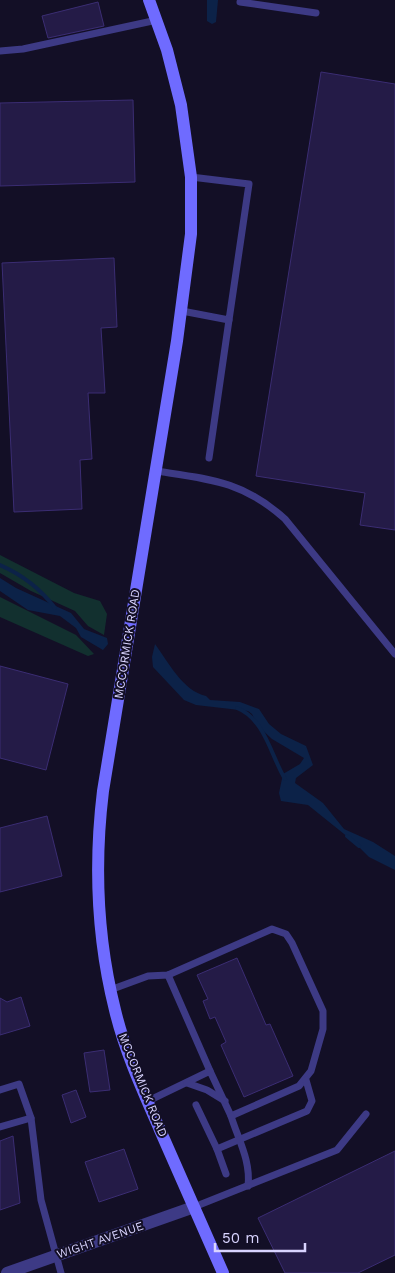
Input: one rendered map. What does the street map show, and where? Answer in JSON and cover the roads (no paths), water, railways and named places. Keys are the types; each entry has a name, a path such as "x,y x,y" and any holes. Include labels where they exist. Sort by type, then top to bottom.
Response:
{"main road":[{"name":"MCCORMICK ROAD","path":"149,0 157,20 182,105 191,177 191,234 182,311 100,814 98,900 110,990 121,1032 148,1102 222,1273"}],"street":[{"name":"WIGHT AVENUE","path":"7,1273 194,1207"}],"lane":[{"path":"240,2 316,13"},
{"path":"0,51 23,49 157,20"},
{"path":"191,177 249,184 209,458"},
{"path":"182,311 229,320"},
{"path":"156,471 234,485 270,505 291,526 395,654"},
{"path":"110,990 148,976 168,975 272,929 286,934 323,1011 323,1029 306,1080 300,1086 231,1116"},
{"path":"168,975 225,1101 238,1139 248,1160 248,1186"},
{"path":"148,1102 210,1071"},
{"path":"216,1149 308,1111 312,1101 306,1080"},
{"path":"187,1083 207,1090 225,1101"},
{"path":"0,1090 19,1084 30,1118 41,1200 61,1273"},
{"path":"196,1105 226,1174"},
{"path":"194,1207 337,1150 366,1114"},
{"path":"0,1127 30,1118"}],"water":[{"path":"207,0 218,0 216,22 212,24 207,21"},
{"path":"0,578 16,588 71,613 84,629 107,638 108,644 103,650 81,637 76,628 60,616 28,610 0,591"},
{"path":"155,644 177,675 190,688 210,700 240,702 259,709 269,724 281,734 306,746 313,765 296,778 295,783 323,803 344,829 373,842 395,856 395,870 369,857 354,842 308,805 281,801 279,793 283,774 300,764 304,758 272,739 257,725 252,714 248,711 196,705 184,700 153,667 152,657"}],"waterway":[{"path":"0,565 30,583 55,608"},
{"path":"237,708 247,713 261,729 285,779"},
{"path":"347,836 359,846"}]}
